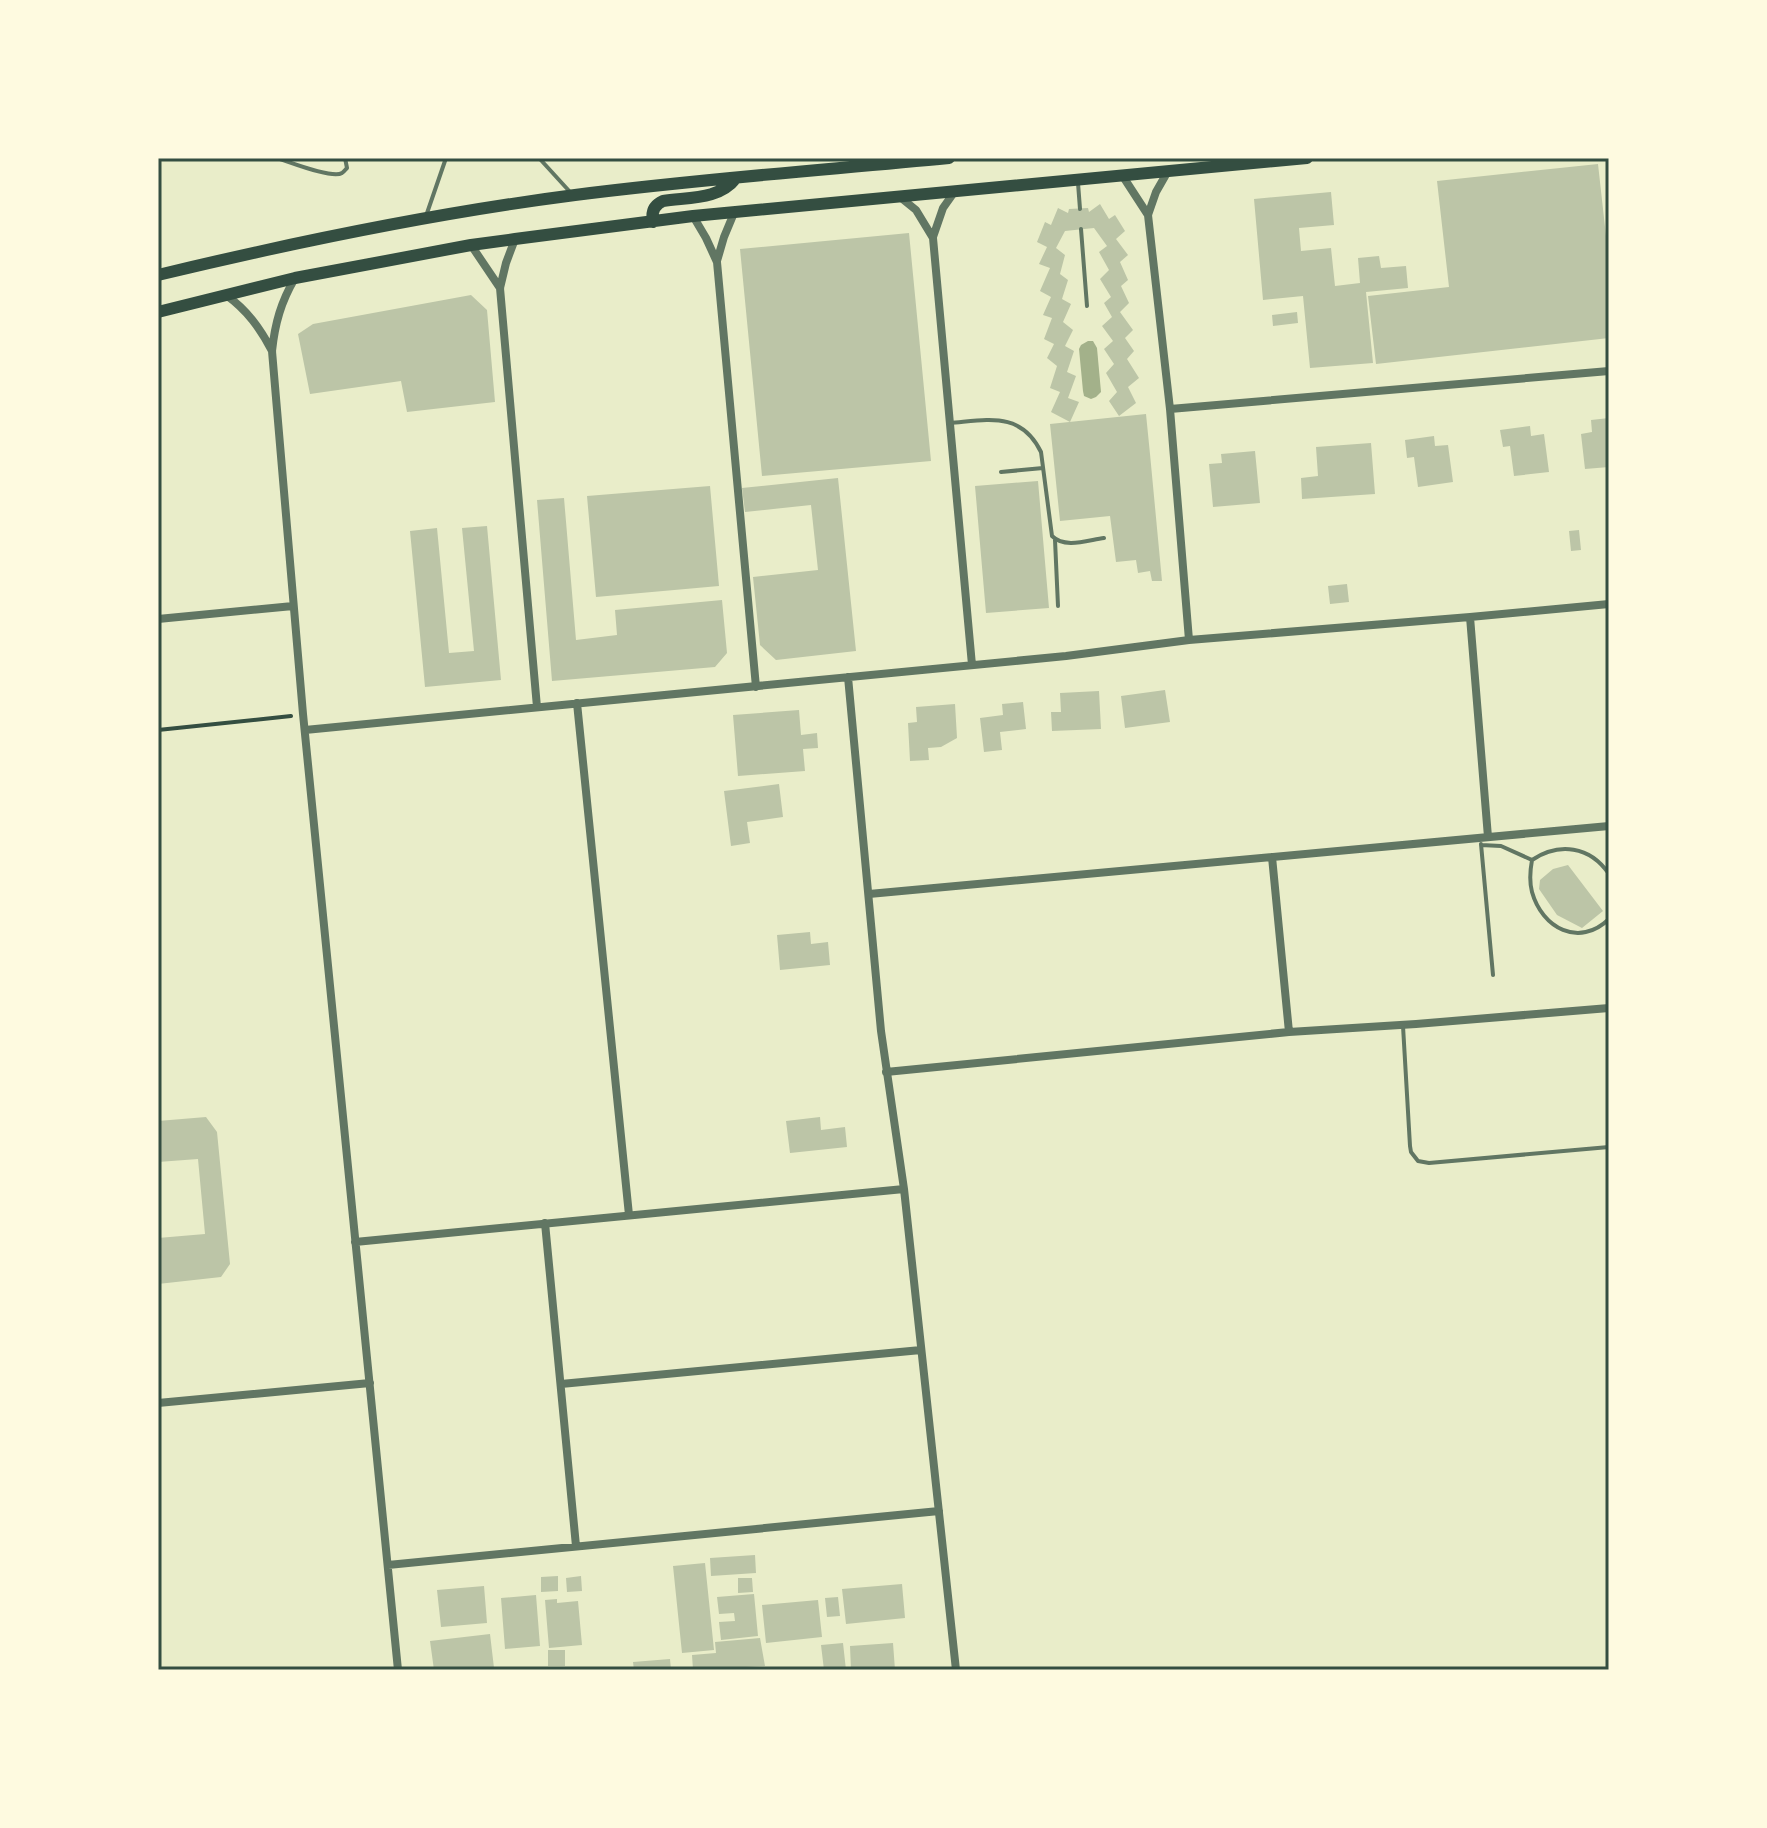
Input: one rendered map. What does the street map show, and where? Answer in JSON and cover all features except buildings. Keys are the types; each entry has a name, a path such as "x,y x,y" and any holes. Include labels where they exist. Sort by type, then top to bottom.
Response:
{"main road":[{"path":"158,275 248,253 573,195 736,178 811,165 949,158"},
{"path":"158,312 295,278 515,239 693,216 1307,158"},
{"path":"653,222 652,211 658,203 718,193 736,178"}],"street":[{"path":"1168,171 1148,215 1170,409 1189,640"},
{"path":"1122,175 1148,215"},
{"path":"955,191 943,208 933,238 972,665"},
{"path":"900,197 922,218 933,238"},
{"path":"717,262 734,213"},
{"path":"693,216 717,262 756,687"},
{"path":"515,239 500,288 537,707"},
{"path":"471,245 500,288"},
{"path":"295,278 280,307 272,351 303,714 398,1670"},
{"path":"225,294 247,313 272,351"},
{"path":"1170,409 1609,371"},
{"path":"305,730 1066,656 1189,640 1609,604"},
{"path":"158,619 293,606"},
{"path":"1470,617 1483,840"},
{"path":"848,677 881,1031 904,1189 956,1670"},
{"path":"577,703 629,1215"},
{"path":"869,894 1483,840 1609,826"},
{"path":"1272,857 1289,1032"},
{"path":"886,1072 1289,1032 1609,1008"},
{"path":"355,1242 904,1189"},
{"path":"545,1223 576,1546"},
{"path":"561,1384 921,1350"},
{"path":"158,1403 370,1383"},
{"path":"388,1565 939,1511"}],"lane":[{"path":"277,158 337,174 347,168 345,158"},
{"path":"426,219 446,158"},
{"path":"539,158 573,195"},
{"path":"1077,179 1080,209"},
{"path":"1081,229 1087,306"},
{"path":"949,423 1003,420 1022,428 1036,443 1041,452 1050,532 1055,540 1058,606"},
{"path":"1001,472 1043,468"},
{"path":"1055,540 1067,543 1104,538"},
{"path":"1493,975 1483,840 1532,860"},
{"path":"1532,860 1550,851 1570,849 1589,854 1609,874"},
{"path":"1532,860 1529,875 1531,889 1536,903 1555,925 1565,932 1589,933 1609,919"},
{"path":"1403,1025 1410,1146 1413,1157 1418,1161 1429,1163 1609,1147"}],"path":[{"path":"158,730 303,714"}],"shaded area":[{"path":"1088,341 1093,341 1097,348 1101,392 1091,399 1084,396 1079,349"}]}
